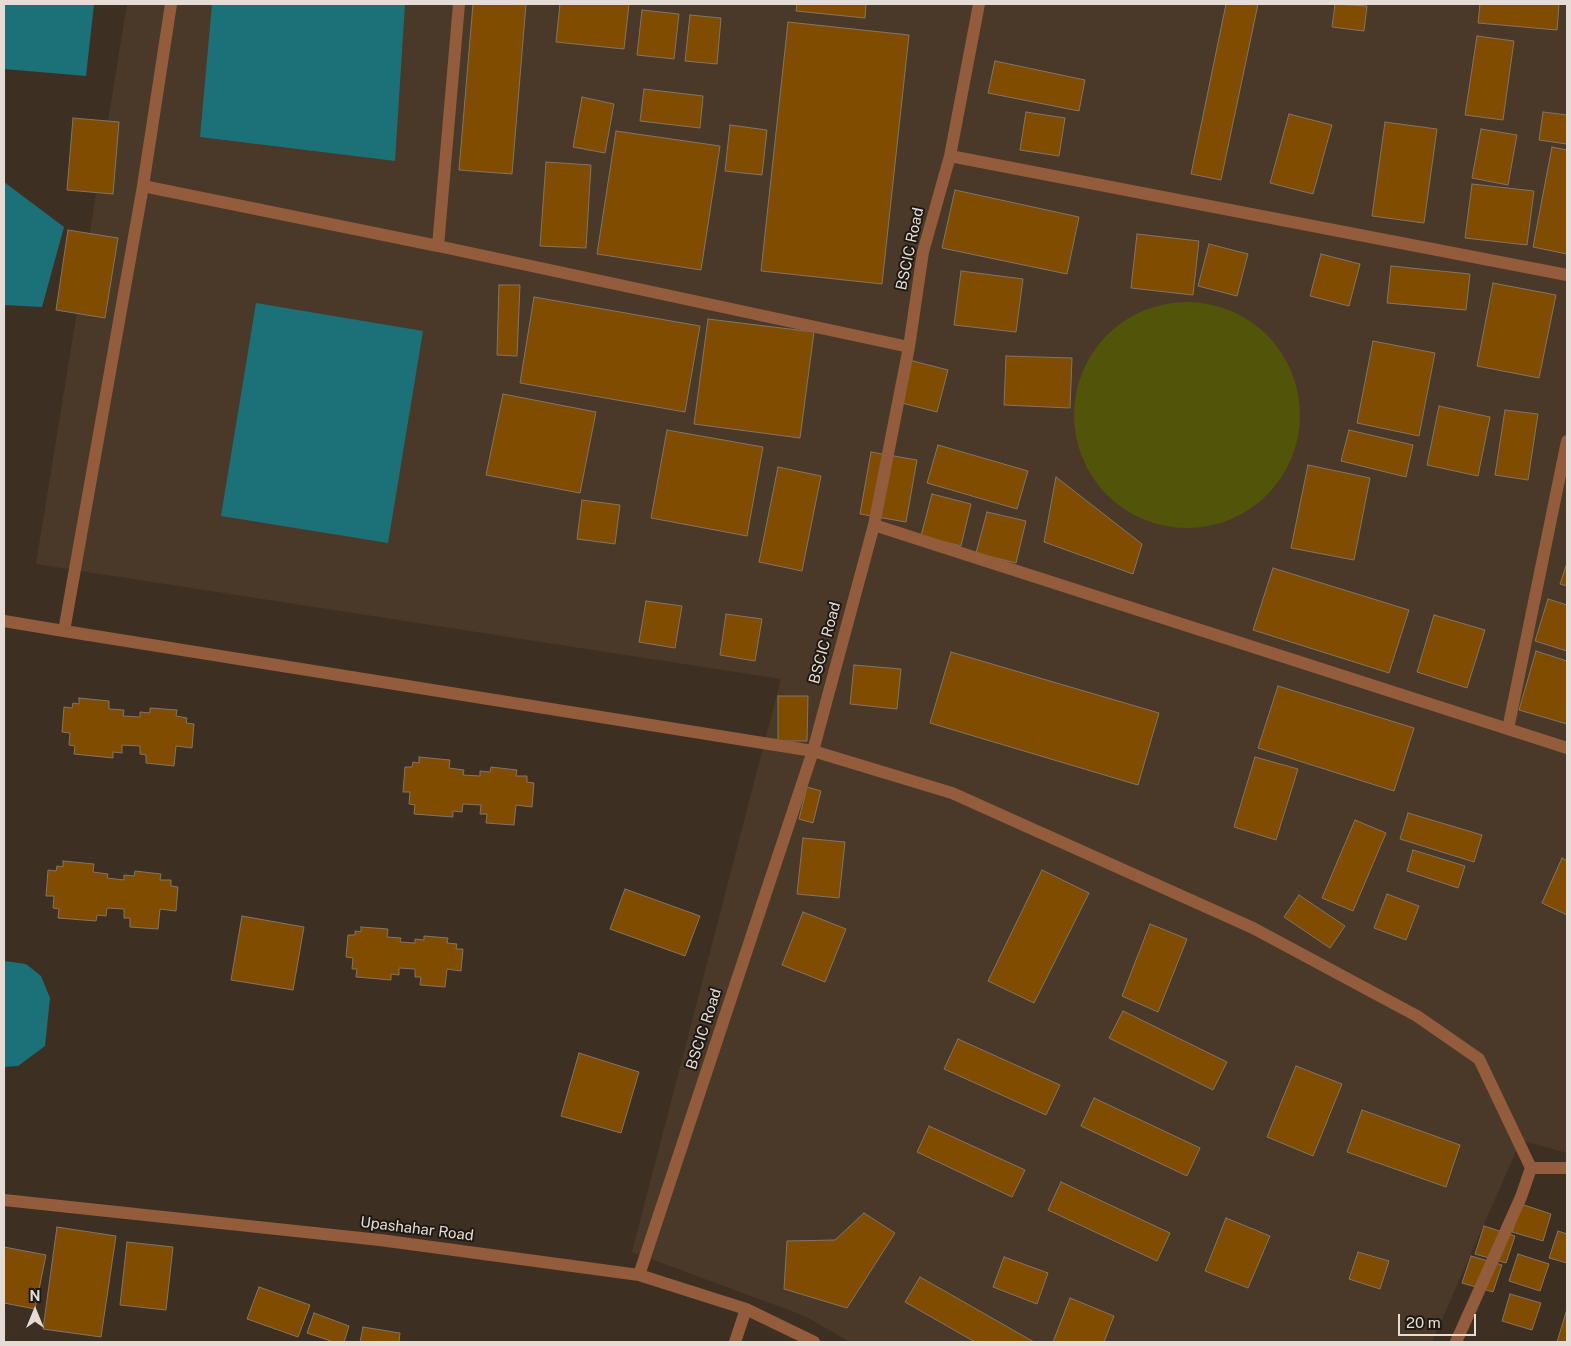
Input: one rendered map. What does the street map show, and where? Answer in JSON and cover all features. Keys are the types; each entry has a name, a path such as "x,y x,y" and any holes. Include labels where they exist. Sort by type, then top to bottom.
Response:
{"street":[{"path":"64,631 142,186 171,4"},
{"path":"438,246 459,4"},
{"name":"BSCIC Road","path":"639,1275 813,751 874,525 909,347 923,252 950,156 979,4"},
{"path":"950,156 1567,275"},
{"path":"142,186 438,246 909,347"},
{"path":"1508,728 1567,442"},
{"path":"874,525 1567,748"},
{"path":"4,621 813,751 961,797 1253,928 1417,1016 1479,1059 1531,1168 1521,1197 1456,1342"},
{"path":"1531,1168 1567,1168"},
{"name":"Upashahar Road","path":"4,1200 380,1240 639,1275 746,1309 814,1342"},
{"path":"735,1342 746,1309"}],"shaded area":[{"path":"127,4 1567,4 1567,1153 1521,1140 1432,1342 850,1342 805,1316 632,1252 781,679 36,564"},
{"path":"1187,302 1220,307 1230,311 1250,321 1267,335 1281,352 1291,372 1295,382 1300,415 1295,448 1291,458 1281,478 1267,495 1250,509 1230,519 1220,523 1187,528 1154,523 1144,519 1124,509 1107,495 1093,478 1083,458 1079,448 1074,415 1079,382 1083,372 1093,352 1107,335 1124,321 1144,311 1154,307"}],"water":[{"path":"4,4 94,4 86,76 4,69"},
{"path":"212,4 405,4 395,161 200,137"},
{"path":"4,182 64,227 42,307 4,305"},
{"path":"256,303 423,331 388,543 221,516"},
{"path":"4,961 26,964 41,976 50,998 45,1046 18,1066 4,1067"}],"building":[{"path":"473,4 526,4 512,174 459,170"},
{"path":"560,4 629,4 624,49 556,42"},
{"path":"797,4 866,4 865,18 796,11"},
{"path":"1226,4 1258,4 1221,180 1191,174"},
{"path":"1335,4 1367,6 1364,31 1332,27"},
{"path":"1480,4 1559,4 1557,30 1478,23"},
{"path":"642,10 679,14 674,59 637,55"},
{"path":"690,15 721,18 717,64 685,61"},
{"path":"788,22 909,35 882,284 761,271"},
{"path":"1477,36 1514,41 1503,120 1465,115"},
{"path":"995,61 1085,80 1079,111 988,93"},
{"path":"644,89 703,96 700,128 640,121"},
{"path":"582,97 614,104 605,153 573,147"},
{"path":"1026,112 1065,118 1059,156 1020,150"},
{"path":"1543,112 1567,115 1567,144 1539,140"},
{"path":"1289,114 1332,125 1313,194 1270,183"},
{"path":"73,118 119,122 113,194 67,190"},
{"path":"1385,122 1437,129 1424,223 1372,216"},
{"path":"730,125 767,130 762,175 725,171"},
{"path":"1481,129 1517,135 1508,185 1472,178"},
{"path":"616,131 720,146 701,270 597,254"},
{"path":"1552,147 1567,150 1567,254 1533,247"},
{"path":"546,162 591,165 586,248 540,246"},
{"path":"1472,184 1534,191 1527,245 1465,238"},
{"path":"955,190 1079,217 1067,274 942,248"},
{"path":"68,230 118,238 105,318 56,310"},
{"path":"1137,234 1199,241 1193,295 1131,288"},
{"path":"1209,244 1248,254 1237,296 1198,286"},
{"path":"1321,254 1360,264 1349,306 1310,296"},
{"path":"1391,266 1470,274 1466,310 1387,303"},
{"path":"961,271 1023,279 1016,332 954,325"},
{"path":"1493,283 1556,295 1539,378 1477,366"},
{"path":"499,285 520,285 517,356 497,355"},
{"path":"534,297 700,326 685,412 520,383"},
{"path":"708,319 814,332 800,438 694,424"},
{"path":"1373,341 1435,353 1419,436 1357,423"},
{"path":"1006,356 1072,358 1070,408 1004,405"},
{"path":"909,360 948,370 937,412 898,402"},
{"path":"503,394 596,412 580,493 486,475"},
{"path":"1439,406 1490,417 1478,476 1427,465"},
{"path":"1505,410 1538,414 1528,480 1495,475"},
{"path":"667,430 763,447 747,536 651,518"},
{"path":"1349,430 1413,445 1406,477 1341,461"},
{"path":"938,445 1028,471 1017,509 927,483"},
{"path":"871,452 917,460 906,522 860,514"},
{"path":"1308,465 1370,478 1354,560 1291,548"},
{"path":"778,467 821,476 802,571 759,562"},
{"path":"1056,477 1142,544 1133,574 1044,542"},
{"path":"932,494 971,504 961,546 921,536"},
{"path":"582,500 620,505 615,544 577,539"},
{"path":"987,512 1026,521 1016,563 976,553"},
{"path":"1567,563 1567,586 1560,584"},
{"path":"1273,568 1409,610 1389,673 1253,630"},
{"path":"1548,599 1567,605 1567,651 1535,641"},
{"path":"646,601 682,606 675,648 639,642"},
{"path":"726,614 762,619 755,661 720,655"},
{"path":"1434,615 1485,630 1467,688 1417,672"},
{"path":"1536,651 1567,661 1567,724 1519,710"},
{"path":"951,652 1159,713 1138,785 930,723"},
{"path":"854,665 901,669 897,709 850,704"},
{"path":"1278,686 1414,728 1394,791 1258,748"},
{"path":"778,696 808,696 807,741 778,741"},
{"path":"79,698 109,701 109,709 124,710 123,716 140,717 140,712 150,713 150,708 177,710 176,716 187,718 186,723 194,724 192,748 176,746 174,766 146,763 146,755 140,754 140,746 122,745 122,753 113,752 113,758 74,754 75,746 69,745 70,733 62,732 64,707 72,708 73,703 79,704"},
{"path":"419,757 450,760 449,768 464,770 463,775 480,776 480,771 490,772 491,767 517,770 516,776 527,776 527,782 534,783 532,807 516,805 514,825 486,823 487,814 480,814 481,805 463,804 462,812 453,811 453,817 414,814 415,805 409,804 410,792 403,792 405,767 412,767 413,762 419,763"},
{"path":"1255,757 1298,769 1276,840 1234,827"},
{"path":"807,787 821,791 813,823 799,819"},
{"path":"1408,813 1482,835 1474,862 1400,839"},
{"path":"1355,820 1386,833 1353,911 1322,898"},
{"path":"803,838 845,842 839,898 797,894"},
{"path":"1413,850 1465,866 1458,888 1407,871"},
{"path":"1562,858 1567,861 1567,915 1542,903"},
{"path":"63,861 94,864 93,872 108,874 107,878 124,880 124,875 134,876 135,871 161,874 160,880 171,880 171,886 178,887 176,911 160,909 158,929 130,927 130,918 124,918 124,909 107,908 106,916 97,915 96,921 58,918 59,909 53,908 54,896 46,896 48,870 56,871 57,866 63,867"},
{"path":"1042,870 1089,893 1034,1003 988,981"},
{"path":"625,889 700,916 685,956 610,929"},
{"path":"1387,894 1419,906 1406,940 1374,928"},
{"path":"1299,895 1345,926 1330,948 1284,917"},
{"path":"803,912 846,929 825,982 782,965"},
{"path":"242,916 304,927 293,990 231,980"},
{"path":"1150,924 1187,939 1158,1012 1122,996"},
{"path":"361,927 388,929 387,937 401,938 400,942 415,943 415,939 424,940 424,936 448,938 447,943 457,944 456,949 463,949 461,971 447,969 445,987 420,985 421,977 415,977 415,969 399,968 399,975 391,974 391,980 356,977 357,969 352,969 353,958 346,957 348,935 355,935 355,931 361,932"},
{"path":"1123,1011 1227,1062 1213,1090 1109,1038"},
{"path":"958,1039 1060,1085 1046,1115 944,1069"},
{"path":"579,1053 639,1072 621,1133 561,1116"},
{"path":"1296,1066 1342,1084 1313,1156 1267,1137"},
{"path":"1094,1098 1200,1148 1187,1176 1081,1126"},
{"path":"1362,1110 1460,1145 1446,1187 1347,1152"},
{"path":"929,1126 1025,1170 1012,1197 917,1152"},
{"path":"1061,1182 1170,1233 1157,1261 1048,1210"},
{"path":"1521,1204 1551,1214 1543,1241 1512,1232"},
{"path":"864,1213 895,1233 847,1308 784,1289 787,1241 835,1240"},
{"path":"1226,1218 1270,1236 1248,1288 1205,1271"},
{"path":"1484,1226 1515,1236 1506,1263 1475,1254"},
{"path":"57,1227 116,1236 101,1337 43,1329"},
{"path":"1558,1231 1567,1234 1567,1263 1549,1258"},
{"path":"127,1242 173,1247 166,1310 120,1305"},
{"path":"4,1247 46,1255 35,1309 4,1303"},
{"path":"1358,1252 1389,1261 1380,1289 1349,1279"},
{"path":"1518,1254 1549,1264 1540,1291 1509,1281"},
{"path":"1471,1256 1502,1265 1493,1292 1462,1283"},
{"path":"1004,1257 1048,1273 1037,1304 993,1287"},
{"path":"920,1277 1034,1342 975,1342 905,1302"},
{"path":"259,1287 310,1305 298,1337 247,1319"},
{"path":"1510,1294 1541,1303 1532,1330 1502,1321"},
{"path":"1070,1298 1114,1316 1104,1342 1053,1342"},
{"path":"1567,1309 1567,1342 1557,1342"},
{"path":"314,1313 349,1326 344,1342 334,1342 307,1333"},
{"path":"363,1327 400,1333 399,1342 360,1342"}]}
